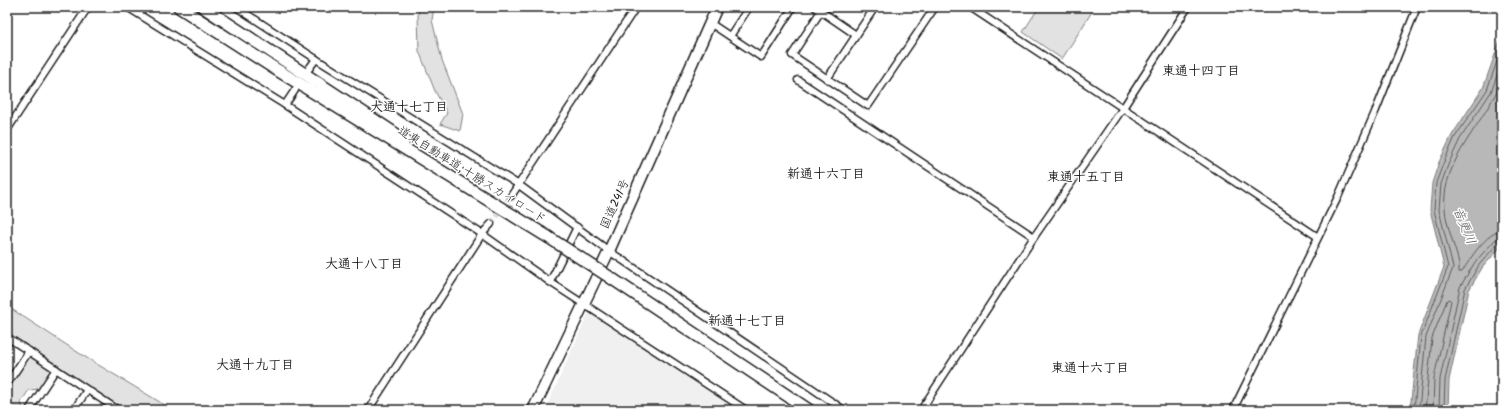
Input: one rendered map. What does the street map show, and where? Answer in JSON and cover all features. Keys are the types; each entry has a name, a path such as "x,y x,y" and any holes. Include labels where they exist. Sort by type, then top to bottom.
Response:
{"highway":[{"name":"道東自動車道;十勝スカイロード","path":"179,7 280,72 548,237"},
{"name":"道東自動車道;十勝スカイロード","path":"203,7 809,410"},
{"name":"国道241号","path":"533,410 609,251 717,7"}],"street":[{"path":"7,130 88,7"},
{"path":"127,7 285,105 482,234 550,282 746,410"},
{"path":"236,7 316,59 519,185 609,251 844,410"},
{"path":"511,196 636,7"},
{"path":"730,36 749,7"},
{"path":"710,23 761,56 793,7"},
{"path":"815,7 856,35"},
{"path":"827,79 876,7"},
{"path":"821,11 792,55 868,106 936,7"},
{"path":"970,7 1318,237"},
{"path":"921,410 1034,237 1123,108 1188,7"},
{"path":"1233,410 1338,197 1376,110 1417,7"},
{"path":"308,70 316,59"},
{"path":"798,80 1034,237"},
{"path":"285,105 295,90"},
{"path":"368,410 482,234 491,224"},
{"path":"550,282 576,227"},
{"path":"7,337 118,410"},
{"path":"7,384 29,351"},
{"path":"29,410 56,369"},
{"path":"74,410 87,390"}],"shaded area":[{"path":"420,7 434,7 432,20 442,60 463,114 460,131 440,124 447,113 435,91 419,51 418,14"},
{"path":"1039,7 1095,7 1062,59 1023,32"},
{"path":"7,306 82,355 173,410 125,410 7,332"},
{"path":"589,312 737,410 545,410"},
{"path":"30,354 53,370 40,389 29,390 21,402 23,410 12,410 13,408 7,405 7,388"}],"water":[{"name":"音更川","path":"1502,35 1502,245 1482,268 1469,290 1449,380 1448,410 1410,410 1418,335 1444,267 1430,210 1432,183 1439,162 1452,135 1483,88"}],"tunnel":[{"path":"491,224 511,196"}],"district":[{"name":"東通十四丁目","path":"1201,71"},
{"name":"大通十七丁目","path":"409,107"},
{"name":"新通十六丁目","path":"826,174"},
{"name":"東通十五丁目","path":"1086,177"},
{"name":"大通十八丁目","path":"364,264"},
{"name":"新通十七丁目","path":"747,321"},
{"name":"大通十九丁目","path":"255,365"},
{"name":"東通十六丁目","path":"1090,368"}]}
